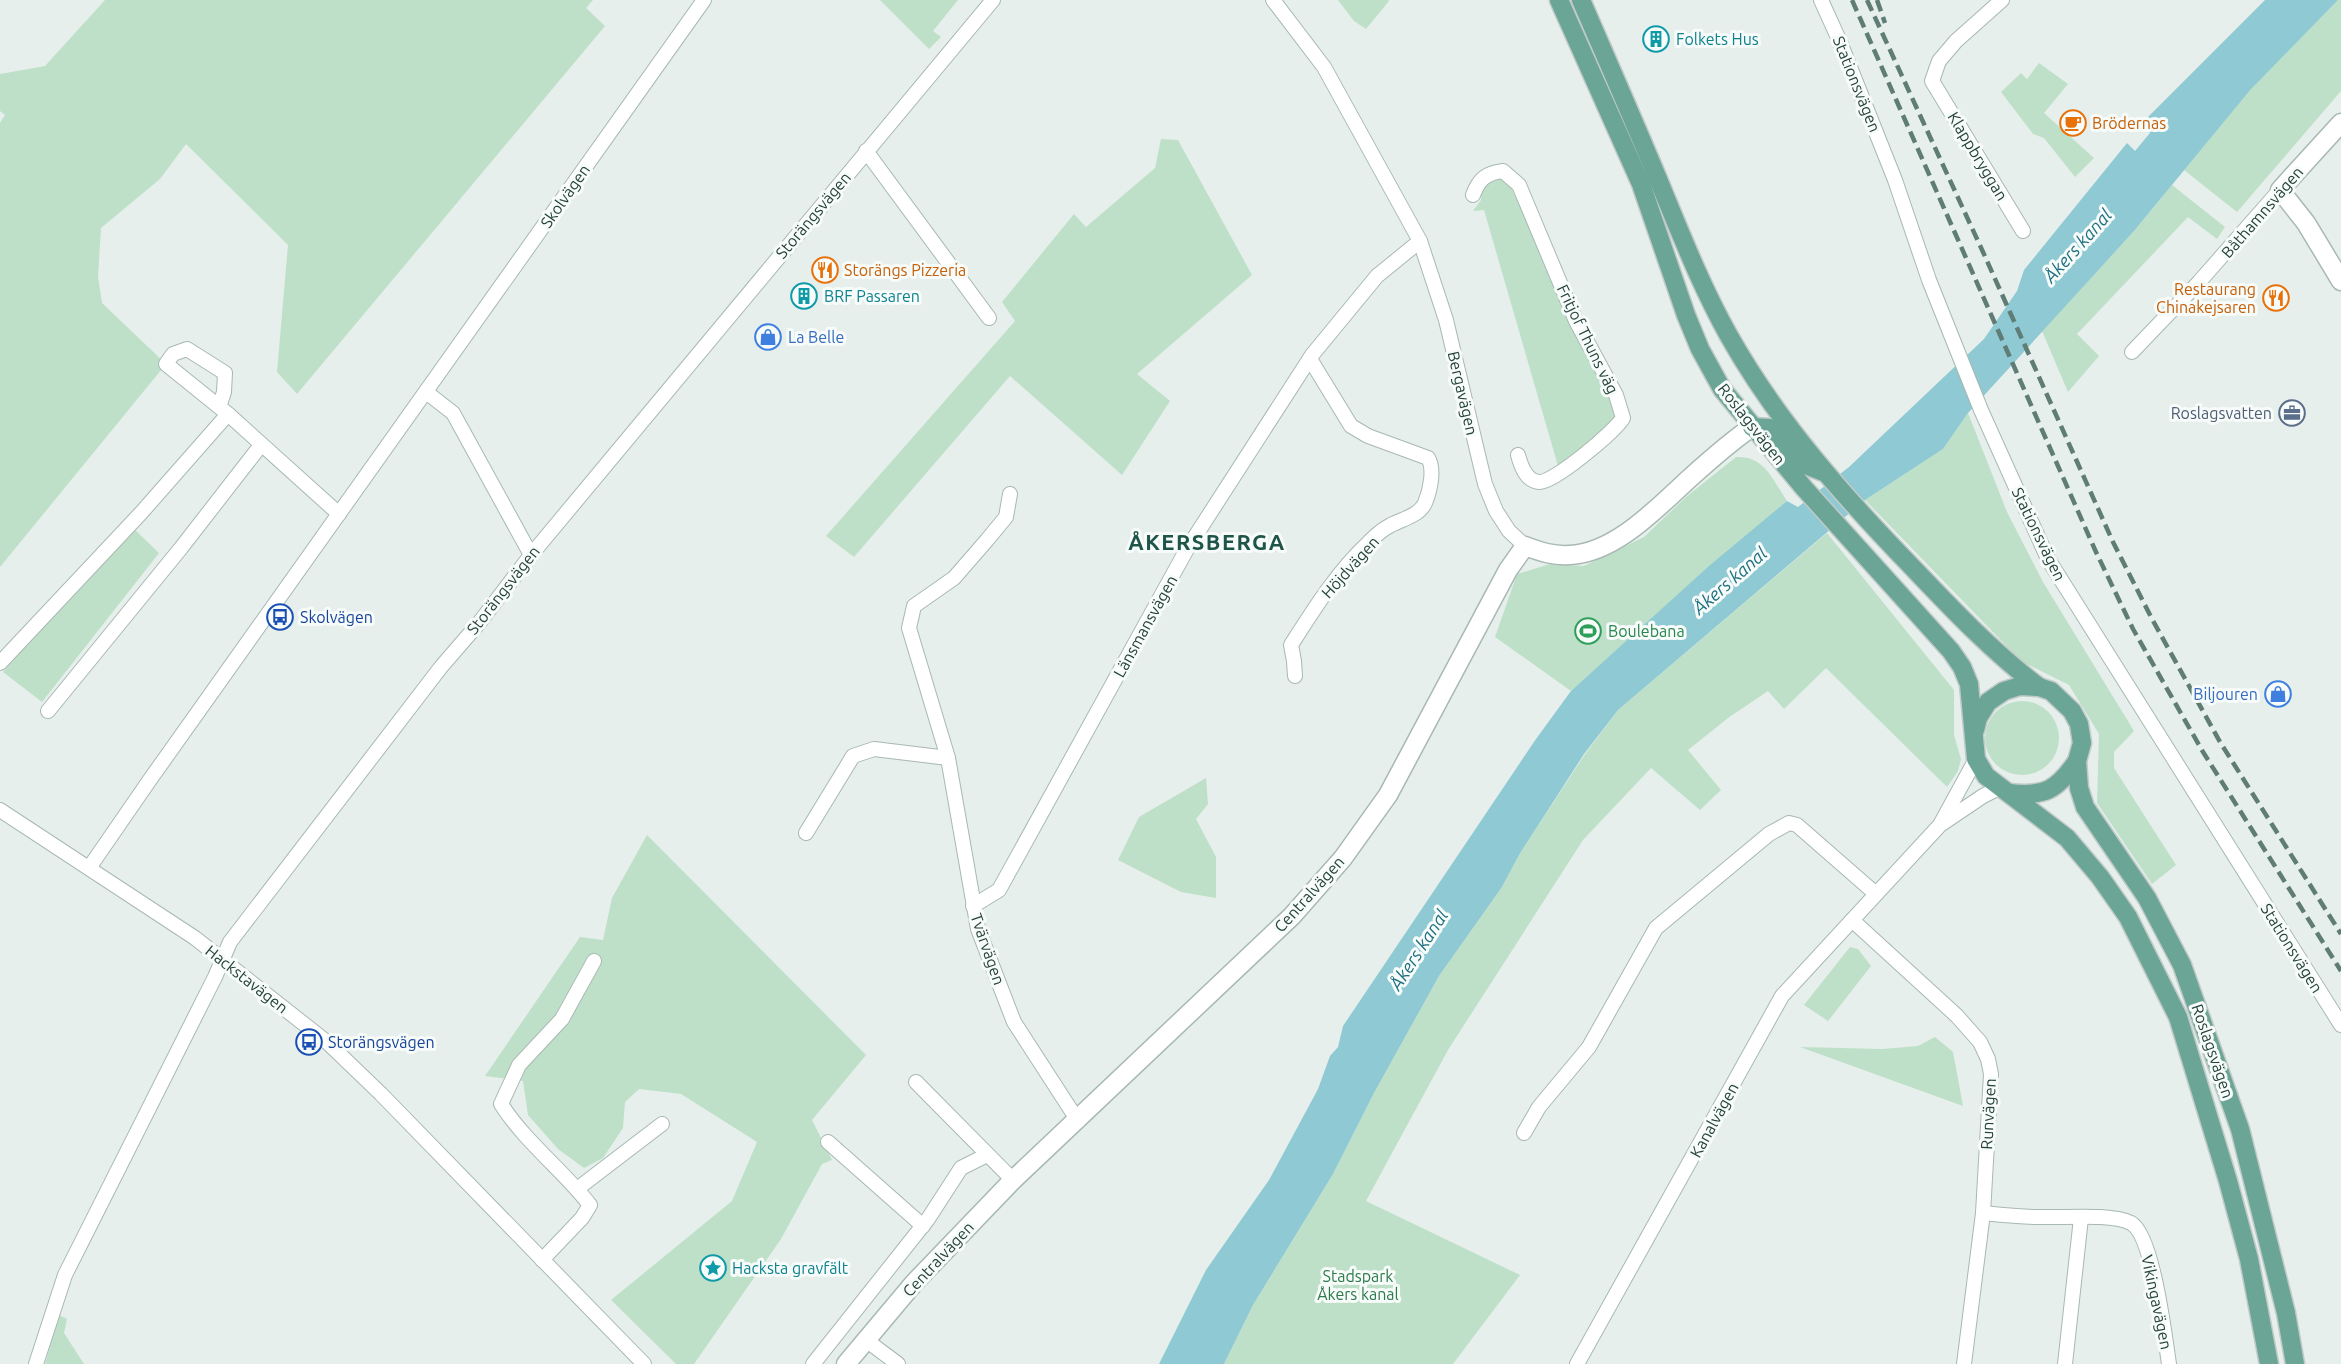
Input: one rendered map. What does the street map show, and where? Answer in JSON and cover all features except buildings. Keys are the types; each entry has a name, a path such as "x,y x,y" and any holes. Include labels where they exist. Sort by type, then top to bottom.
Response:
{"main road":[{"name":"Roslagsvägen","path":"1559,0 1641,184 1700,349 1722,389 1804,488 1951,651 1962,667 1969,684 1976,759 1986,776 2067,838 2100,877 2128,917 2178,1017 2225,1170 2249,1259 2269,1364"},
{"name":"Roslagsvägen","path":"1581,0 1690,258 1729,336 1773,405 1862,515 1977,634 2006,662 2039,687"},
{"path":"1752,427 1770,428 1803,464 1825,472"},
{"name":"Roslagsvägen","path":"1973,740 1978,718 1988,702 2004,691 2020,686 2039,687 2051,691 2061,698 2079,724 2082,743 2077,761 2079,788 2085,807 2146,898 2182,965 2240,1129 2286,1313 2295,1364"},
{"path":"2004,791 2025,795 2047,791 2063,781 2077,761"}],"street":[{"name":"Skolvägen","path":"89,868 704,0"},
{"name":"Storängsvägen","path":"36,1364 65,1275 236,933 441,667 531,555 993,0"},
{"name":"Bergavägen","path":"1273,0 1324,67 1420,241 1446,320 1485,484 1496,511 1509,531 1525,546 1548,555 1572,555 1613,541 1640,523 1721,450 1752,427"},
{"name":"Stationsvägen","path":"1821,0 1895,180 1929,280 1981,410 2048,559 2341,1025"},
{"name":"Klappbryggan","path":"2002,0 1956,41 1939,61 1932,81 2023,231"},
{"name":"Båthamnsvägen","path":"2132,352 2199,282 2341,123"},
{"path":"866,152 989,318"},
{"name":"Fritjof Thuns väg","path":"1473,195 1478,182 1489,173 1503,171 1519,185 1576,321 1616,395 1623,418 1618,427 1574,463 1542,483 1532,480 1522,469 1518,455"},
{"path":"2280,190 2306,223 2341,281"},
{"name":"Länsmansvägen","path":"973,906 999,890 1187,549 1310,359 1377,276 1420,241"},
{"path":"0,663 141,513 223,410 225,373 187,349 173,354 166,364 223,410 339,514"},
{"name":"Höjdvägen","path":"1295,676 1291,645 1322,597 1350,561 1370,541 1389,525 1418,512 1425,503 1432,472 1432,464 1428,458 1368,436 1351,426 1310,359"},
{"path":"426,393 453,413 531,555"},
{"path":"48,711 181,548 261,445"},
{"name":"Tvärvägen","path":"1010,494 1006,517 954,578 914,606 909,628 948,758 978,929 1014,1022 1078,1120"},
{"name":"Centralvägen","path":"846,1364 914,1283 1013,1180 1292,916 1343,858 1388,795 1508,570 1525,546"},
{"path":"806,832 853,756 874,749 948,758"},
{"name":"Kanalvägen","path":"1940,825 1976,759"},
{"name":"Kanalvägen","path":"1577,1364 1782,996 1940,825 1983,796 2004,791"},
{"name":"Hackstavägen","path":"0,810 224,960 328,1042 644,1364"},
{"path":"1524,1133 1539,1107 1589,1047 1656,928 1769,834 1789,823 1797,825 1876,894"},
{"name":"Runvägen","path":"1852,920 1957,1016 1980,1042 1988,1059 1991,1074 1983,1214 1964,1364"},
{"path":"542,1260 582,1218 590,1205 578,1189 510,1118 501,1104 519,1065 562,1019 594,961"},
{"path":"916,1082 1013,1180"},
{"path":"578,1189 662,1124"},
{"name":"Centralvägen","path":"828,1142 923,1226"},
{"name":"Centralvägen","path":"813,1364 923,1226 961,1168 987,1155"},
{"name":"Vikingavägen","path":"1983,1214 2109,1218 2130,1223 2138,1229 2153,1267 2169,1364"},
{"path":"2065,1364 2081,1218"},
{"path":"866,1340 898,1364"}],"green space":[{"path":"105,0 593,0 586,8 605,26 297,394 277,372 288,245 186,144 160,179 101,228 98,277 102,303 166,364 0,567 0,123 5,115 0,111 0,74 45,66"},
{"path":"880,0 958,0 933,31 941,37 929,49"},
{"path":"1338,0 1389,1 1366,29 1354,21"},
{"path":"2338,0 2341,0 2341,91 2237,212 2184,170 2253,86"},
{"path":"2039,63 2068,84 2044,113 2094,158 2075,177 2044,138 2033,134 2001,92 2021,73 2027,79"},
{"path":"1161,139 1178,140 1252,275 1137,374 1170,401 1122,475 1010,376 854,557 826,536 1015,321 1002,302 1074,214 1086,227 1155,168"},
{"path":"1496,178 1507,179 1617,415 1609,428 1558,466 1484,210 1473,211 1481,200 1481,187"},
{"path":"2172,185 2225,227 2217,239 2188,217 2077,334 2099,356 2068,392 2042,331 2134,231"},
{"path":"1968,413 2007,512 2043,582 2134,731 2114,752 2114,768 2176,865 2152,884 2097,803 2099,734 2069,685 2021,661 1865,500 1943,449"},
{"path":"1736,457 1754,460 1767,470 1787,501 1571,691 1495,637 1517,574 1550,564 1584,566 1644,537 1686,497"},
{"path":"132,527 159,553 42,702 3,672"},
{"name":"Stadspark Åkers kanal","path":"1827,533 1954,690 1954,735 1961,759 1958,771 1947,787 1826,668 1784,709 1768,691 1728,718 1688,750 1721,790 1700,810 1651,768 1583,840 1448,1050 1366,1201 1520,1275 1453,1364 1224,1364 1253,1305 1333,1174 1374,1093 1439,976 1502,887 1519,855 1585,754 1618,710"},
{"path":"2022,701 2043,707 2053,717 2059,738 2053,759 2043,769 2022,775 2001,769 1991,759 1985,738 1991,717 2001,707"},
{"path":"1206,778 1208,804 1196,819 1216,857 1216,898 1181,892 1118,860 1139,817"},
{"path":"647,835 866,1055 812,1120 832,1160 822,1164 781,1239 694,1364 676,1364 611,1300 732,1201 757,1142 681,1094 639,1089 625,1102 623,1128 603,1158 584,1168 558,1149 528,1115 523,1081 485,1076 580,937 603,940 612,898"},
{"path":"1850,947 1858,949 1871,966 1828,1021 1804,1005"},
{"path":"1935,1037 1953,1052 1963,1106 1800,1047 1882,1049 1918,1046"},
{"path":"59,1315 67,1319 64,1333 84,1364 45,1364"}],"water":[{"name":"Åkers kanal","path":"2265,0 2338,0 2251,89 2134,231 1968,413 1943,449 1865,500 1618,710 1584,754 1519,855 1502,887 1439,976 1374,1093 1333,1174 1253,1305 1224,1364 1159,1364 1206,1270 1269,1180 1318,1089 1330,1056 1338,1047 1343,1026 1536,739 1571,691 1709,566 1787,501 1798,507 1849,467 1984,339 2017,291 2024,270 2127,143 2135,151 2150,133 2141,124"}],"railway":[{"path":"1852,0 2096,552 2133,629 2203,752 2341,971"},
{"path":"1867,0 2113,542 2152,619 2220,742 2341,934"},
{"path":"1877,0 1885,23"}],"place":[{"name":"Folkets Hus","path":"1656,39"},
{"name":"Brödernas","path":"2073,123"},
{"name":"Storängs Pizzeria","path":"825,270"},
{"name":"BRF Passaren","path":"804,296"},
{"name":"Restaurang Chinakejsaren","path":"2276,298"},
{"name":"La Belle","path":"768,337"},
{"name":"Roslagsvatten","path":"2292,413"},
{"name":"Skolvägen","path":"280,617"},
{"name":"Boulebana","path":"1588,631"},
{"name":"Biljouren","path":"2278,694"},
{"name":"Storängsvägen","path":"309,1042"},
{"name":"Hacksta gravfält","path":"713,1268"}],"district":[{"name":"ÅKERSBERGA","path":"1207,542"}]}
